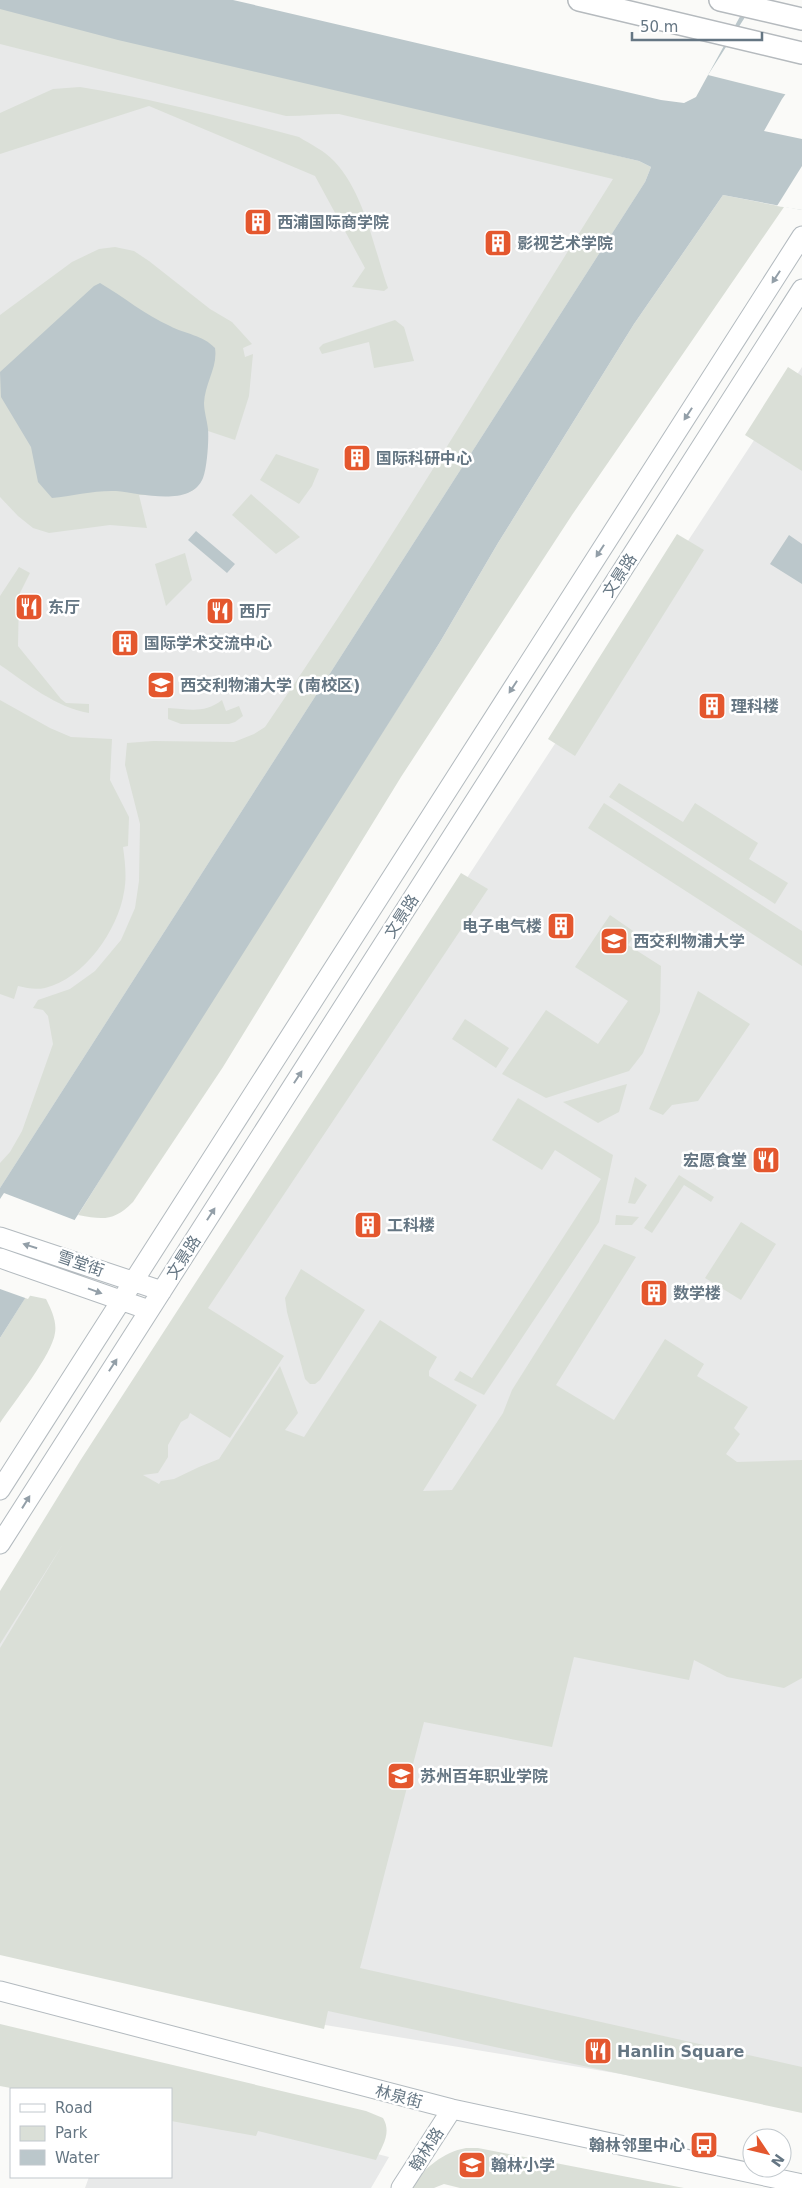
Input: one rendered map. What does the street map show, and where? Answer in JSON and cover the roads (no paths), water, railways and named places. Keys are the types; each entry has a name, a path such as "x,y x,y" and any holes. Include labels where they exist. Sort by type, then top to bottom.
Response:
{"main road":[{"path":"579,0 802,53"},
{"path":"720,0 802,20"},
{"name":"文景路","path":"0,1490 802,236"},
{"name":"文景路","path":"0,1544 802,289"},
{"name":"雪堂街","path":"0,1237 162,1291"},
{"name":"雪堂街","path":"0,1258 149,1310"},
{"name":"林泉街","path":"0,1992 452,2109 802,2184"},
{"name":"翰林路","path":"401,2188 452,2109"}],"water":[{"path":"0,0 233,0 661,100 684,103 696,97 749,0 802,0 802,71 782,99 764,131 802,139 802,210 723,195 634,324 498,543 440,642 0,1338 0,1188 645,182 651,167 639,161 118,40 0,9"},
{"path":"100,283 152,317 205,340 215,348 215,362 204,403 208,426 206,468 203,478 197,487 188,493 177,496 151,496 108,491 52,498 38,482 31,447 1,397 0,372 94,286"},
{"path":"196,531 235,564 227,573 188,540"},
{"path":"789,535 802,544 802,584 770,564"}],"place":[{"name":"西浦国际商学院","path":"258,222"},
{"name":"影视艺术学院","path":"498,243"},
{"name":"国际科研中心","path":"357,458"},
{"name":"东厅","path":"29,607"},
{"name":"西厅","path":"220,611"},
{"name":"国际学术交流中心","path":"125,643"},
{"name":"西交利物浦大学 (南校区)","path":"161,685"},
{"name":"理科楼","path":"712,706"},
{"name":"电子电气楼","path":"561,926"},
{"name":"西交利物浦大学","path":"614,941"},
{"name":"宏愿食堂","path":"766,1160"},
{"name":"工科楼","path":"368,1225"},
{"name":"数学楼","path":"654,1293"},
{"name":"苏州百年职业学院","path":"401,1776"},
{"name":"Hanlin Square","path":"598,2051"},
{"name":"翰林邻里中心","path":"704,2145"},
{"name":"翰林小学","path":"472,2165"}]}
